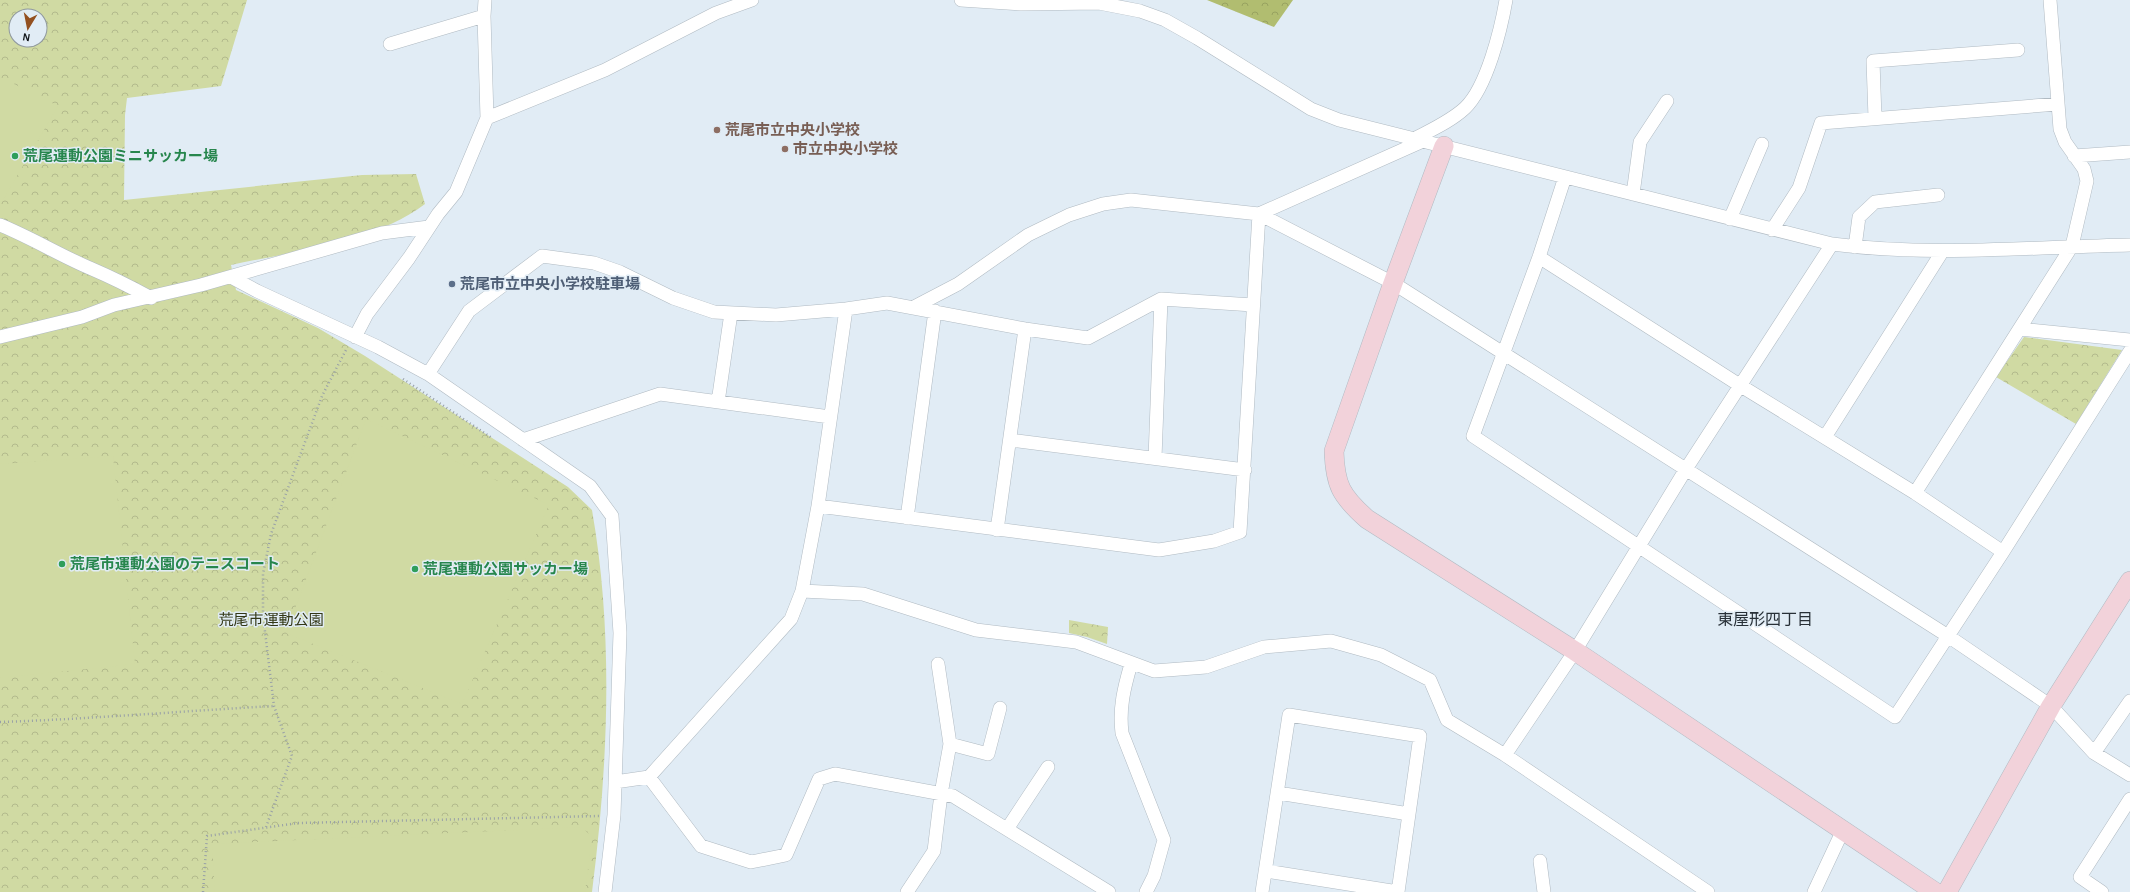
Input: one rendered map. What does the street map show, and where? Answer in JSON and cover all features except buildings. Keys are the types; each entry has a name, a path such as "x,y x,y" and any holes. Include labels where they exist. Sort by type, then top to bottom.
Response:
{"street":[{"path":"355,337 367,314 456,192 487,118 484,16 485,0"},
{"path":"487,118 605,70 716,14 752,0"},
{"path":"961,0 1021,4 1098,3 1140,11 1165,20 1197,38 1310,109 1339,120 1420,139 1772,230 1832,244 1876,250 1942,252 2130,244"},
{"path":"1259,214 1420,139 1466,107 1482,82 1500,33 1506,0"},
{"path":"1915,493 2072,246 2087,181 2084,169 2065,142 2060,130 2050,0"},
{"path":"390,44 484,16"},
{"path":"1875,118 1873,61 2018,50"},
{"path":"1633,194 1640,142 1667,101"},
{"path":"1772,230 1799,188 1821,123 2058,104"},
{"path":"1730,219 1762,144"},
{"path":"1444,146 1393,282 1334,451 1334,473 1342,493 1367,519 1575,652 1935,892"},
{"path":"2074,156 2130,152"},
{"path":"1565,177 1538,257 1473,436 1895,717 2130,351"},
{"path":"1855,247 1859,217 1875,202 1938,195"},
{"path":"914,307 958,284 1028,236 1069,215 1103,204 1131,200 1259,214 1393,282 1948,636 2051,706 2094,753 2130,775"},
{"path":"818,506 1159,550 1214,541 1240,532 1245,470 1259,214"},
{"path":"0,225 31,238 92,269 110,275 150,298"},
{"path":"0,337 82,316 114,305 150,298 231,277 382,233 429,227"},
{"path":"1505,755 1575,652 1686,469 1832,244"},
{"path":"1825,437 1942,252"},
{"path":"428,374 469,311 542,256 594,263 620,272 673,298 714,312 776,315 846,309 887,303 1025,329 1088,338 1161,299 1253,305"},
{"path":"1538,257 1741,386 1915,493 2002,552"},
{"path":"231,277 257,291 378,347 428,374 590,486 612,516 614,575 620,633 614,815 606,892"},
{"path":"1155,458 1161,299"},
{"path":"615,782 649,777 791,619 802,592 818,506 846,309"},
{"path":"907,518 935,311"},
{"path":"718,402 731,313"},
{"path":"997,530 1025,329"},
{"path":"2020,329 2130,340"},
{"path":"523,440 660,394 830,417"},
{"path":"1010,440 1245,470"},
{"path":"1947,892 2051,706 2130,581"},
{"path":"802,592 863,594 976,630 1076,642 1131,664 1154,671 1206,667 1264,647 1331,641 1381,655 1430,680 1448,720 1505,755 1708,892"},
{"path":"907,892 934,851 941,794 950,744 938,664"},
{"path":"1131,664 1121,697 1120,716 1122,734 1164,840 1154,876 1146,892"},
{"path":"2094,753 2130,701"},
{"path":"950,744 988,754 1000,708"},
{"path":"1262,892 1289,715 1420,736 1398,892 1266,870"},
{"path":"1007,829 1048,767"},
{"path":"649,777 701,846 751,862 786,855 819,779 835,774 953,796 1007,829 1093,888 1109,892"},
{"path":"1278,793 1409,814"},
{"path":"2102,892 2080,877 2130,799"},
{"path":"1814,892 1843,830"},
{"path":"1540,861 1544,892"}],"path":[{"path":"266,827 292,756 274,706 263,615 263,574 270,541 322,396 342,355 355,337"},
{"path":"401,377 494,439"},
{"path":"0,722 28,722 181,710 274,706"},
{"path":"601,823 603,809"},
{"path":"203,892 206,836 298,823 602,816"}],"green space":[{"name":"荒尾市運動公園","path":"0,0 247,0 221,86 127,98 125,115 124,200 362,175 416,174 425,204 382,228 357,237 306,250 231,265 236,290 318,328 365,356 568,487 592,510 604,605 606,701 602,797 592,892 0,892"},
{"path":"1207,0 1293,0 1274,27"},
{"name":"荒尾運動公園ミニサッカー場","path":"0,77 58,106 0,205"},
{"path":"2024,337 2122,350 2076,424 1996,377"},
{"name":"荒尾運動公園サッカー場","path":"366,419 549,505 462,704 286,633"},
{"name":"荒尾市運動公園のテニスコート","path":"113,456 135,664 0,678 0,464"},
{"path":"1069,620 1108,627 1107,644 1069,633"},
{"path":"582,827 592,837 585,892 215,892 212,844"}],"place":[{"name":"荒尾市立中央小学校","path":"717,130"},
{"name":"市立中央小学校","path":"785,149"},
{"name":"荒尾運動公園ミニサッカー場","path":"15,156"},
{"name":"荒尾市立中央小学校駐車場","path":"452,284"},
{"name":"荒尾市運動公園のテニスコート","path":"62,564"},
{"name":"荒尾運動公園サッカー場","path":"415,569"}],"district":[{"name":"東屋形四丁目","path":"1765,620"}]}
